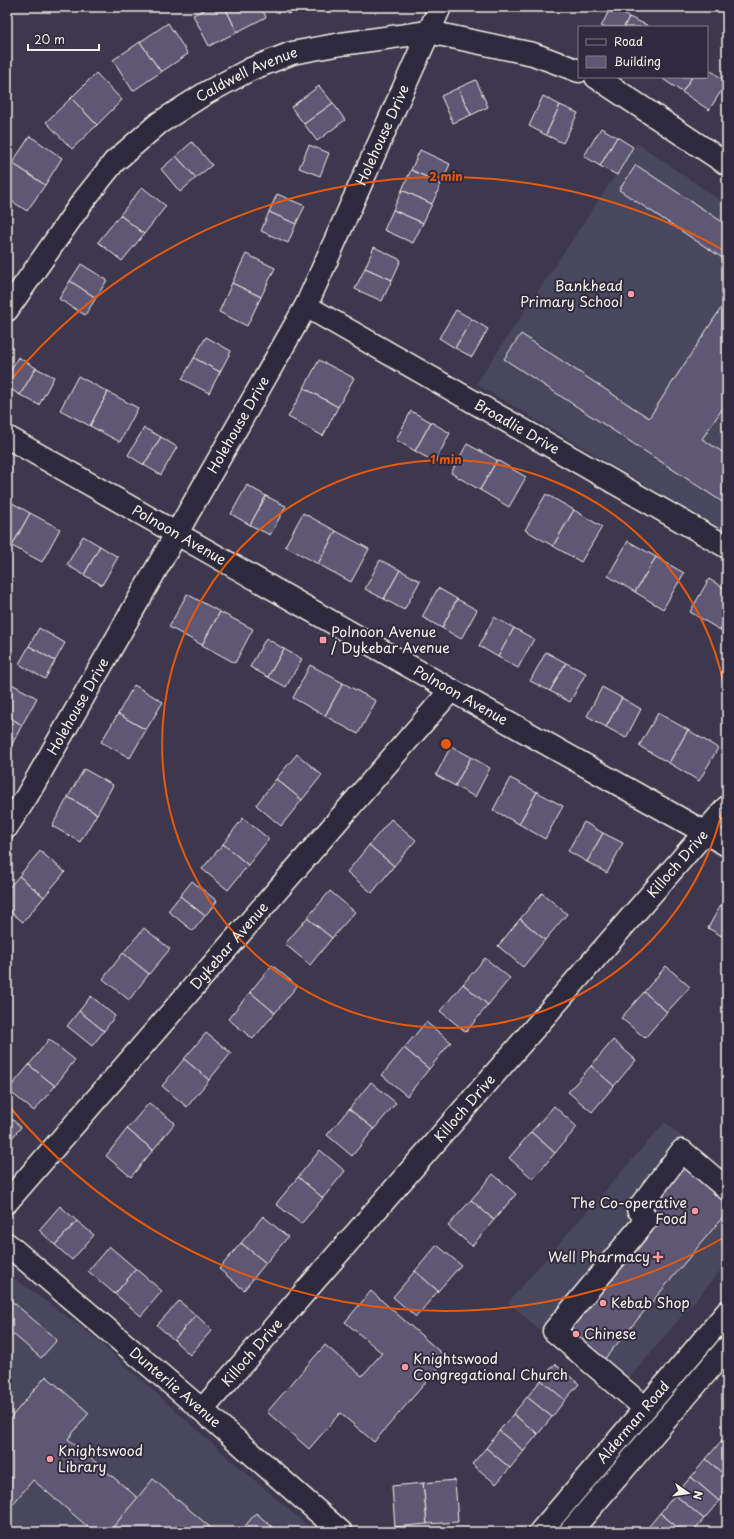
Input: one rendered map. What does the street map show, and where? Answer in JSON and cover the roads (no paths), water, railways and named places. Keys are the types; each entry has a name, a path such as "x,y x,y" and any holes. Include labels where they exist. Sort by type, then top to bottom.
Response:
{"street":[{"name":"Holehouse Drive","path":"7,827 27,796 306,306 440,7"},
{"name":"Caldwell Avenue","path":"7,310 82,201 114,162 159,123 206,93 245,72 292,53 341,44 429,32 533,54 578,70"},
{"path":"598,78 727,164"},
{"name":"Broadlie Drive","path":"306,306 727,547"},
{"name":"Polnoon Avenue","path":"7,437 451,690 727,845"},
{"name":"Dykebar Avenue","path":"7,1202 451,690"},
{"name":"Killoch Drive","path":"202,1410 727,807"},
{"path":"645,1408 554,1331 647,1219 638,1209 682,1151 727,1189"},
{"name":"Dunterlie Avenue","path":"7,1244 202,1410 341,1532"},
{"name":"Alderman Road","path":"540,1532 727,1312"},
{"name":"Alderman Road","path":"570,1532 727,1348"}],"place":[{"name":"Bankhead Primary School","path":"631,294"},
{"name":"Polnoon Avenue / Dykebar Avenue","path":"323,640"},
{"name":"The Co-operative Food","path":"695,1211"},
{"name":"Well Pharmacy","path":"658,1257"},
{"name":"Kebab Shop","path":"603,1303"},
{"name":"Chinese","path":"576,1334"},
{"name":"Knightswood Congregational Church","path":"405,1367"},
{"name":"Knightswood Library","path":"50,1459"}]}
